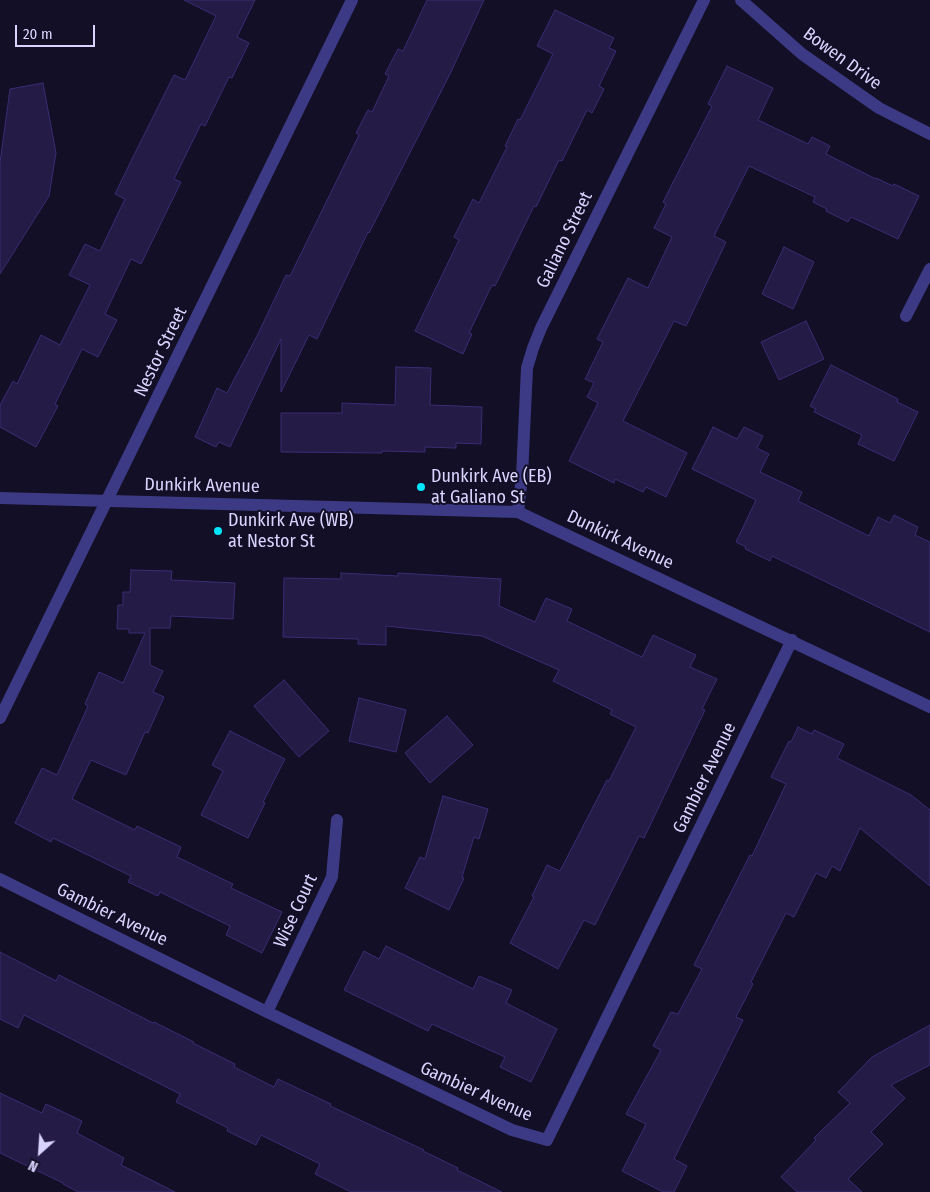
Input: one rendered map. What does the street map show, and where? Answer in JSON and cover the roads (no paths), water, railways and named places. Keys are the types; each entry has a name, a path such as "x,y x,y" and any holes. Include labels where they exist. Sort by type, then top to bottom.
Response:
{"street":[{"name":"Nestor Street","path":"0,718 352,0"},
{"name":"Galiano Street","path":"518,512 522,476 527,368 533,348 541,328 704,0"},
{"name":"Bowen Drive","path":"741,0 802,54 879,108 930,134"},
{"path":"906,316 930,269"},
{"name":"Dunkirk Avenue","path":"0,498 518,512 792,640 930,707"},
{"name":"Gambier Avenue","path":"0,879 267,1012 512,1130 547,1140 792,640"},
{"name":"Wise Court","path":"267,1012 332,877 337,820"}],"place":[{"name":"Dunkirk Ave (EB) at Galiano St","path":"421,487"},
{"name":"Dunkirk Ave (WB) at Nestor St","path":"218,531"}]}
